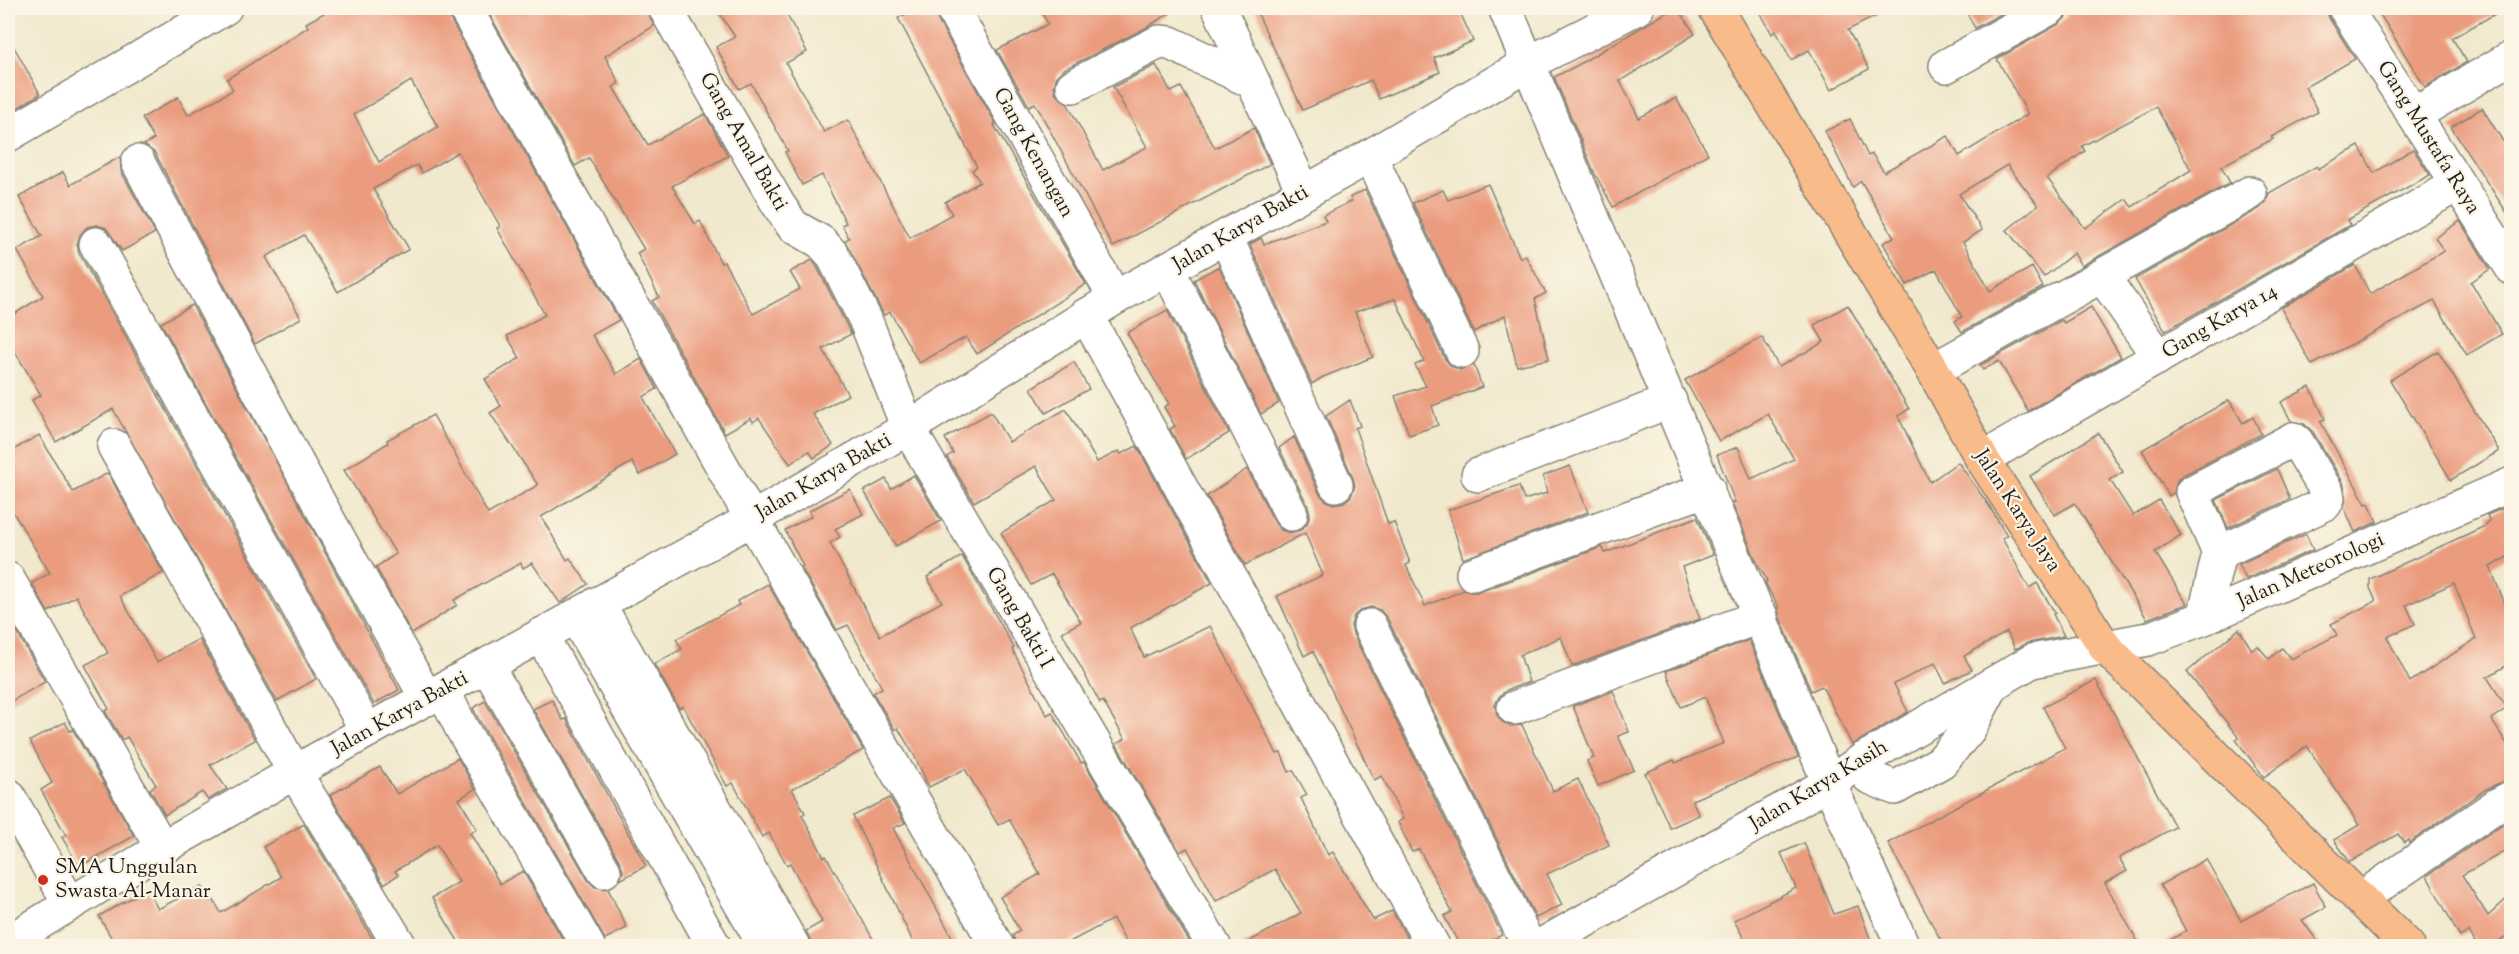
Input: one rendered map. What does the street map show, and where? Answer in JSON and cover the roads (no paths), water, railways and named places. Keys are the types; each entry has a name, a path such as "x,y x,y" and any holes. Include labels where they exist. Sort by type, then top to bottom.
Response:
{"main road":[{"name":"Jalan Karya Jaya","path":"1715,8 1933,370 1982,459 2106,648 2408,946"}],"street":[{"path":"8,135 225,8"},
{"path":"465,8 752,519 997,946"},
{"name":"Gang Amal Bakti","path":"665,8 778,204 793,226 820,242 832,254 865,319 908,428"},
{"name":"Gang Kenangan","path":"952,8 1115,298"},
{"path":"1219,8 1304,193"},
{"path":"1504,8 1708,489 1829,783 1903,946"},
{"name":"Jalan Karya Bakti","path":"16,942 70,904 162,848 367,731 752,519 908,428 1115,298 1370,156 1527,64 1637,8"},
{"path":"1946,66 2050,8"},
{"name":"Gang Mustafa Raya","path":"2345,8 2511,268"},
{"path":"1073,86 1159,42 1170,44 1254,82"},
{"path":"2414,115 2511,57"},
{"path":"1370,156 1462,351"},
{"path":"138,162 297,463 435,695 461,727 588,946"},
{"name":"Gang Karya 14","path":"1982,459 2458,184"},
{"path":"1933,370 2250,193"},
{"path":"1226,237 1336,485"},
{"path":"96,244 367,731"},
{"path":"1168,270 1291,514"},
{"path":"2103,277 2149,343 2157,359"},
{"path":"1086,315 1433,946"},
{"path":"1478,475 1671,401"},
{"name":"Gang Bakti I","path":"908,428 1214,946"},
{"path":"114,446 296,773 400,946"},
{"name":"Jalan Meteorologi","path":"2106,648 2148,639 2204,618 2511,484"},
{"path":"1473,574 1708,489"},
{"path":"2204,618 2219,553"},
{"path":"8,579 162,848"},
{"path":"586,610 765,946"},
{"path":"586,610 793,946"},
{"path":"1514,708 1761,616"},
{"path":"1370,626 1529,946"},
{"path":"541,635 714,946"},
{"name":"Jalan Karya Kasih","path":"1540,946 1829,783 1864,759 2032,661 2106,648"},
{"path":"486,666 604,871"},
{"path":"8,795 70,904"},
{"path":"2360,899 2511,798"}],"place":[{"name":"SMA Unggulan Swasta Al-Manar","path":"43,880"}]}
